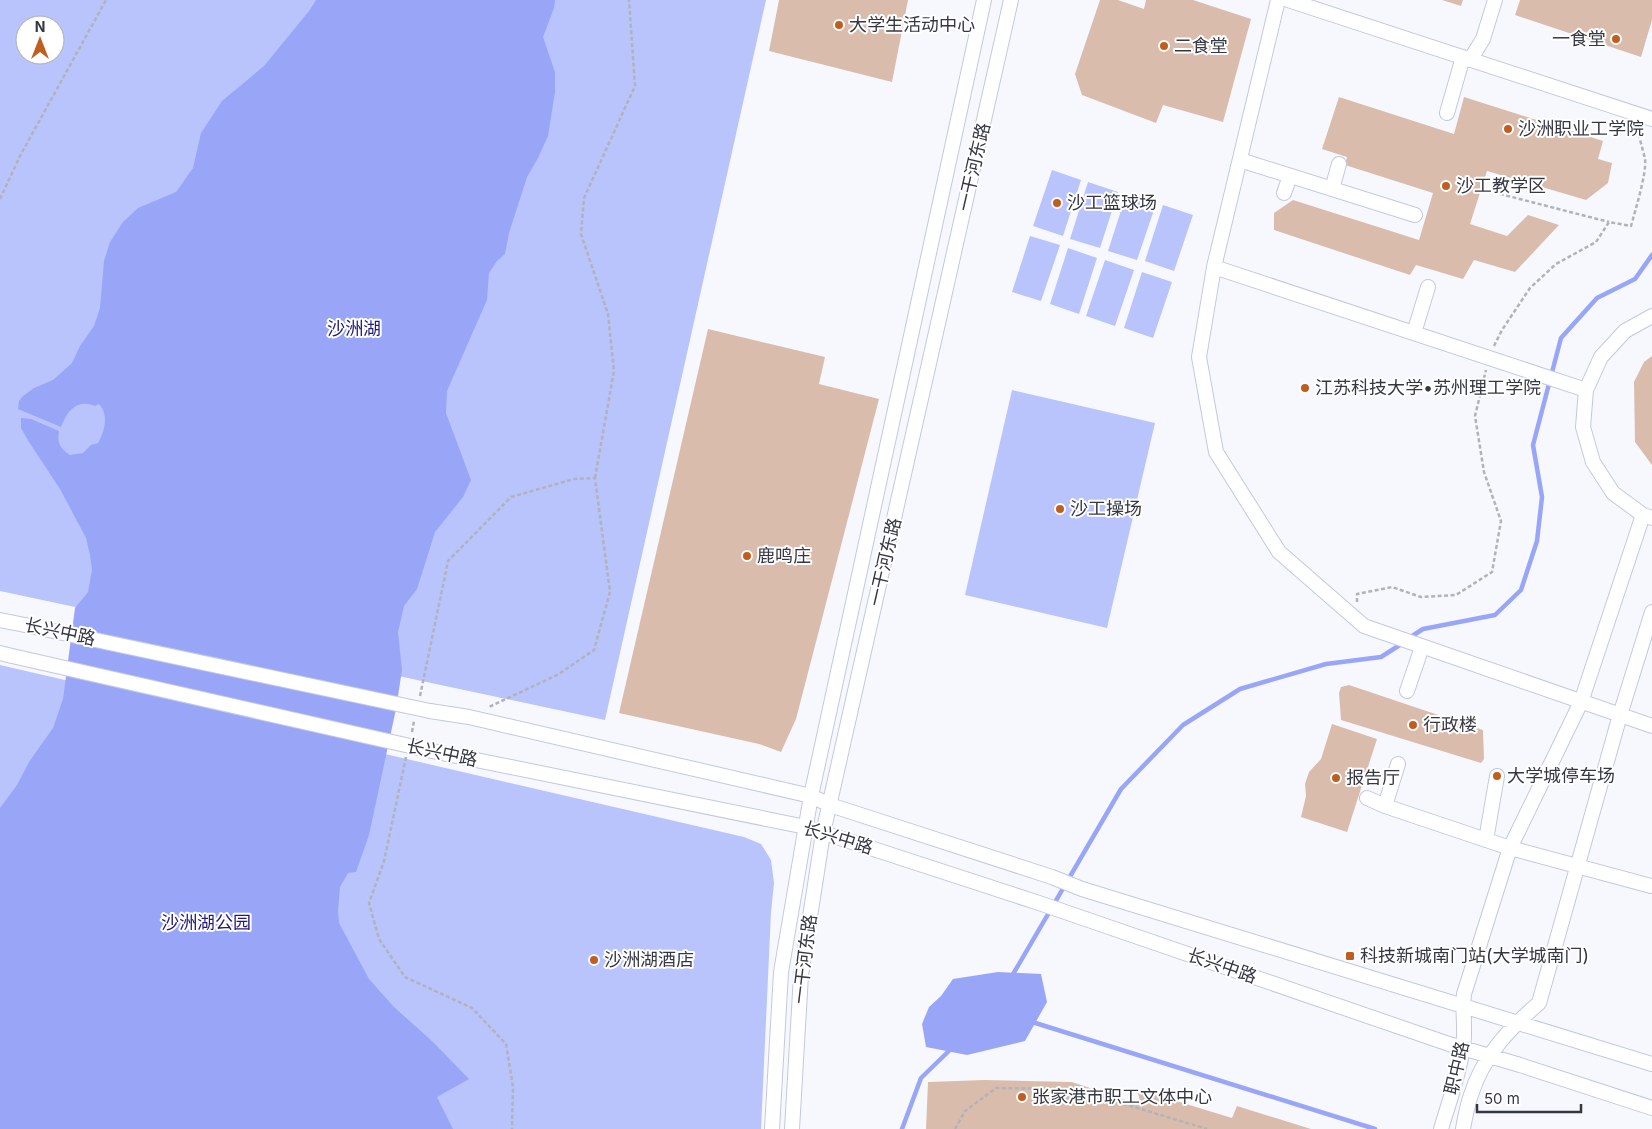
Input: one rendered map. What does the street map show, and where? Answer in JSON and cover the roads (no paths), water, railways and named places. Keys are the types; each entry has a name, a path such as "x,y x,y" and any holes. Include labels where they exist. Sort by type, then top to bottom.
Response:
{"street":[{"name":"一干河东路","path":"772,1129 781,972 811,796 984,0"},
{"name":"一干河东路","path":"792,1129 801,975 823,833 1012,0"},
{"path":"1278,0 1214,267 1199,357 1216,452 1279,552 1364,626 1652,726"},
{"path":"1288,0 1652,119"},
{"path":"1447,113 1466,58 1484,39 1495,0"},
{"path":"1240,160 1415,215"},
{"path":"1332,189 1339,164"},
{"path":"1284,193 1290,176"},
{"path":"1214,267 1586,390"},
{"path":"1414,333 1428,287"},
{"path":"1647,517 1613,493 1593,462 1583,427 1586,390 1601,357 1625,331 1652,316"},
{"name":"职中路","path":"1441,1129 1463,1048 1465,1027 1462,1006 1464,994 1510,848 1581,702 1647,517"},
{"name":"职中路","path":"1463,1129 1471,1094 1489,1056 1516,1023 1539,1003 1620,715 1652,612"},
{"name":"长兴中路","path":"0,620 430,711 469,717 811,796 830,805 1052,877 1082,890 1652,1064"},
{"path":"1407,692 1419,646"},
{"name":"长兴中路","path":"6,655 432,751 806,827 1040,903 1463,1048 1652,1108"},
{"path":"1385,806 1398,764"},
{"path":"1486,840 1497,776"},
{"path":"1367,798 1385,806 1510,848 1651,886"}],"waterway":[{"path":"1409,638 1423,629 1495,615 1521,590 1537,541 1542,497 1533,445 1561,338 1597,298 1635,279 1652,255"},
{"path":"1012,976 1121,789 1183,725 1240,689 1326,664 1381,657 1403,643"},
{"path":"1029,1021 1375,1129"},
{"path":"902,1129 921,1078 953,1047"}],"place":[{"name":"大学生活动中心","path":"839,25"},
{"name":"一食堂","path":"1616,39"},
{"name":"二食堂","path":"1164,46"},
{"name":"沙洲职业工学院","path":"1508,129"},
{"name":"沙工教学区","path":"1446,186"},
{"name":"沙工篮球场","path":"1057,203"},
{"name":"江苏科技大学•苏州理工学院","path":"1305,388"},
{"name":"沙工操场","path":"1060,509"},
{"name":"鹿鸣庄","path":"747,556"},
{"name":"行政楼","path":"1413,725"},
{"name":"大学城停车场","path":"1497,776"},
{"name":"报告厅","path":"1336,778"},
{"name":"科技新城南门站(大学城南门)","path":"1350,956"},
{"name":"沙洲湖酒店","path":"594,960"},
{"name":"张家港市职工文体中心","path":"1022,1097"}],"park label":[{"name":"沙洲湖","path":"354,329"},
{"name":"沙洲湖公园","path":"206,923"}]}
